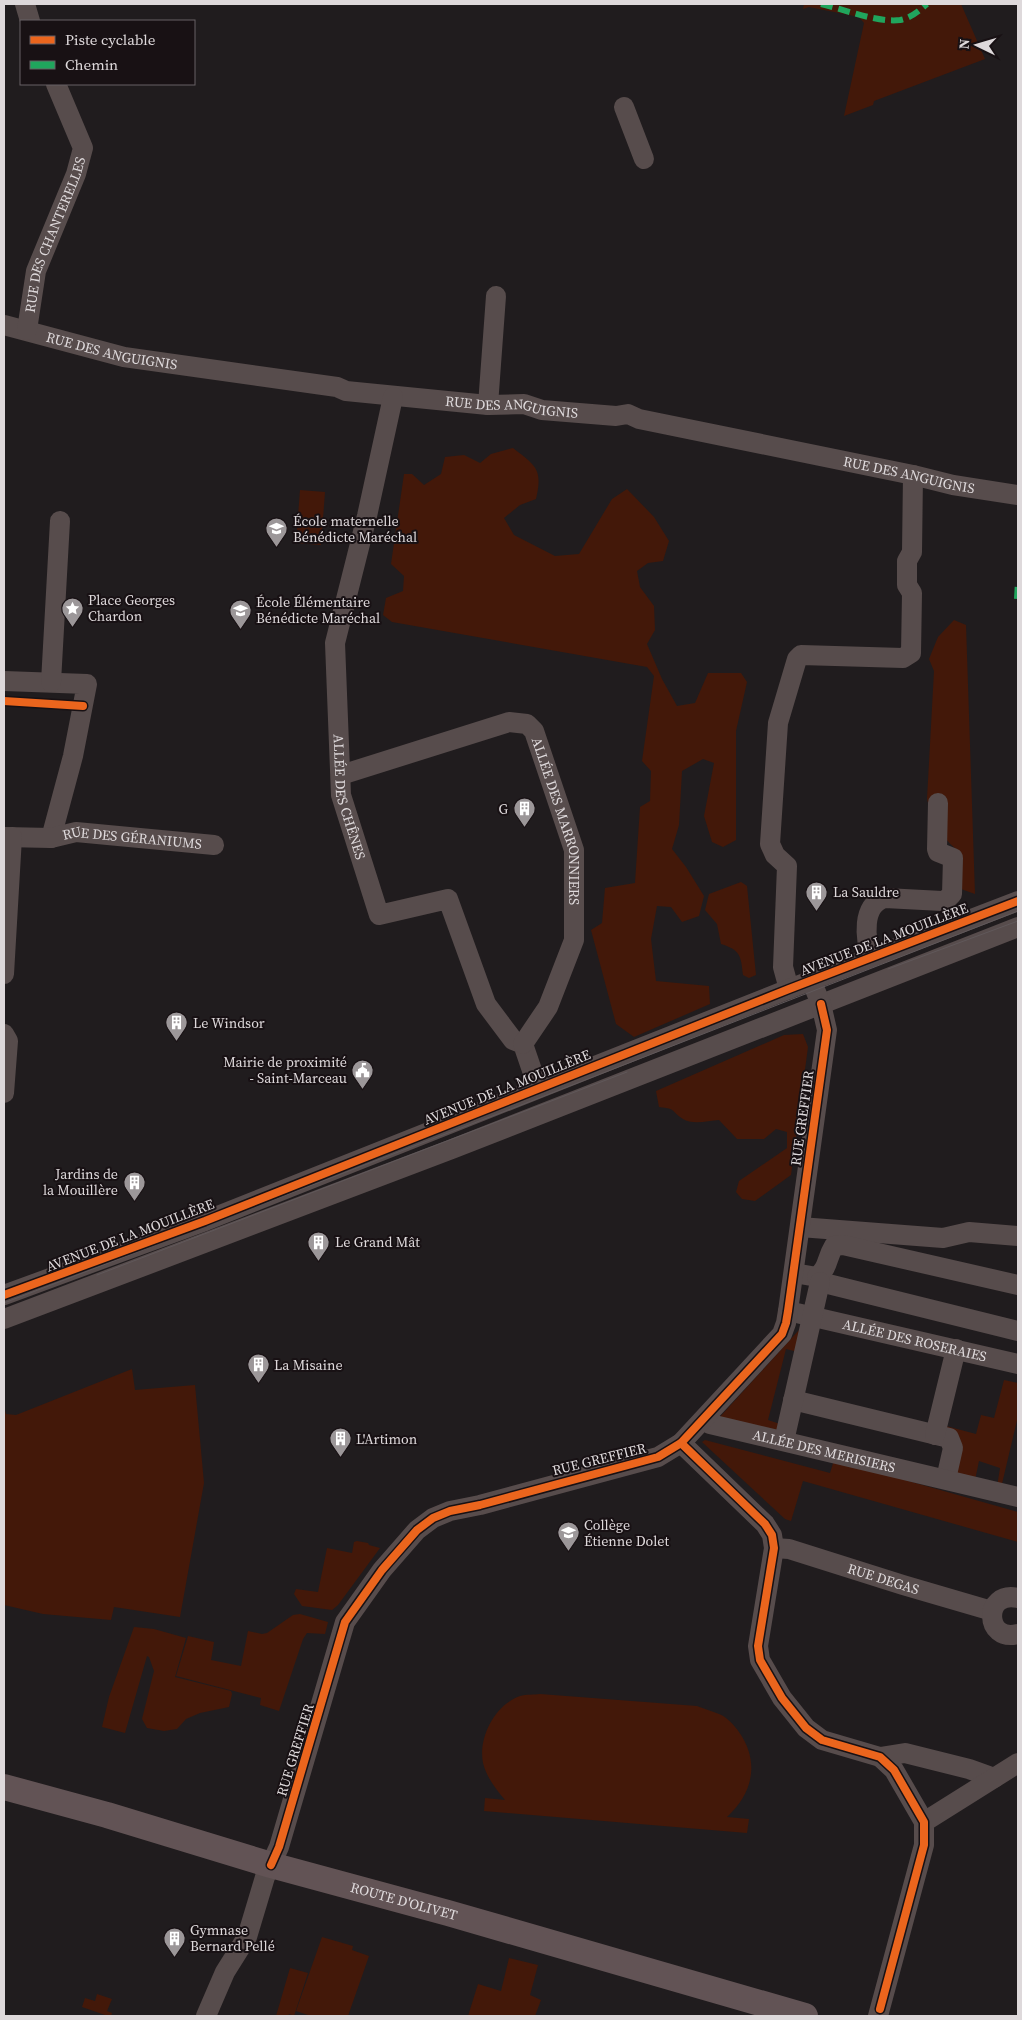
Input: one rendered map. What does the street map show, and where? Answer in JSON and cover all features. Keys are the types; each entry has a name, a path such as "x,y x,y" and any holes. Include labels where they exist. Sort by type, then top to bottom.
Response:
{"main road":[{"name":"ROUTE D'OLIVET","path":"4,1787 117,1818 271,1865 448,1913 805,2016"}],"street":[{"path":"25,4 30,20"},
{"name":"RUE DES CHANTERELLES","path":"27,330 36,271 76,174 83,148 56,85"},
{"path":"624,107 644,159"},
{"path":"488,406 496,296"},
{"name":"RUE DES ANGUIGNIS","path":"4,325 124,357 393,397 488,406 524,404 542,410 616,416 628,414 639,419 913,474 953,485 1018,495"},
{"name":"ALLÉE DES CHÊNES","path":"393,397 367,516 335,643 341,795 379,915 448,899 486,1004 513,1040 523,1044"},
{"path":"789,989 784,967 787,866 775,855 770,844 778,723 797,659 801,655 903,658 911,653 912,593 907,585 907,561 912,552 913,474"},
{"path":"4,681 51,682 60,521"},
{"name":"RUE DES GÉRANIUMS","path":"51,682 86,684 73,756 51,838"},
{"name":"ALLÉE DES MARRONNIERS","path":"340,775 509,722 527,724 534,731 574,850 574,940 548,1007 523,1044"},
{"path":"872,957 867,946 866,935 870,910 872,904 878,899 942,901 952,894 953,858 938,852 937,849 938,803"},
{"name":"RUE DES GÉRANIUMS","path":"8,837 51,838 76,832 214,845"},
{"path":"4,974 8,837"},
{"name":"AVENUE DE LA MOUILLÈRE","path":"6,1309 205,1220 811,980 1018,901"},
{"name":"AVENUE DE LA MOUILLÈRE","path":"6,1309 452,1149 1018,927"},
{"name":"AVENUE DE LA MOUILLÈRE","path":"811,980 821,1004"},
{"name":"RUE GREFFIER","path":"206,2016 225,1972 247,1937 265,1878 282,1838 345,1622 382,1570 417,1530 433,1518 450,1511 658,1458 682,1442 782,1334 786,1323 794,1274 827,1030 821,1004"},
{"path":"4,1034 8,1041 4,1093"},
{"path":"523,1044 538,1088"},
{"path":"800,1226 943,1238 969,1232 1018,1236"},
{"path":"784,1441 818,1280 825,1270 830,1252 834,1246 843,1245 1018,1285"},
{"path":"794,1274 1018,1331"},
{"name":"ALLÉE DES ROSERAIES","path":"788,1311 956,1348 1018,1364"},
{"path":"936,1435 956,1348"},
{"path":"793,1400 949,1438 953,1448 946,1479"},
{"name":"ALLÉE DES MERISIERS","path":"704,1418 710,1424 1018,1497"},
{"path":"682,1442 765,1524 772,1535 774,1548 758,1646 760,1660 782,1698 806,1728 822,1740 880,1756 905,1753 969,1769 994,1778"},
{"name":"RUE DEGAS","path":"774,1548 789,1549 992,1611"},
{"path":"1018,1598 1005,1597 995,1605 992,1611 993,1623 1001,1632 1006,1635 1018,1634"},
{"path":"878,2016 924,1845 924,1822 905,1786 894,1770 880,1756"},
{"path":"924,1822 1018,1763"}],"shaded area":[{"path":"804,4 961,4 985,59 874,101 873,105 844,116 864,23 859,17 809,7 803,9"},
{"path":"513,448 536,469 539,481 538,489 536,499 520,505 504,518 514,535 555,556 579,554 612,499 627,489 654,517 669,541 663,561 648,563 637,571 640,587 654,606 655,630 647,644 662,679 677,706 695,703 708,673 741,673 747,682 736,731 736,840 723,847 712,842 704,816 714,763 703,759 682,771 679,825 672,849 704,896 699,916 682,922 671,907 657,906 651,939 656,981 709,986 710,1004 634,1037 616,1024 591,930 602,923 605,888 635,883 640,807 650,801 651,771 642,761 654,676 647,667 392,622 383,615 386,598 403,591 404,576 391,564 404,474 412,474 424,485 441,474 445,457 464,455 480,463 491,454"},
{"path":"300,490 325,492 321,545 296,543"},
{"path":"954,620 966,625 975,894 961,889 956,849 937,827 927,799 934,671 929,659 938,637"},
{"path":"741,882 747,886 756,975 749,978 743,975 740,958 736,951 721,944 717,924 705,910 709,894"},
{"path":"803,1034 808,1047 791,1175 755,1201 742,1199 736,1192 739,1181 787,1148 787,1132 776,1129 764,1139 737,1139 719,1120 691,1122 683,1119 672,1110 659,1107 656,1091 784,1035"},
{"path":"799,1330 798,1352 786,1349 768,1420 780,1424 778,1431 718,1419"},
{"path":"132,1369 135,1390 195,1385 204,1483 180,1617 114,1607 111,1620 43,1614 4,1605 4,1407 6,1414 16,1415"},
{"path":"1004,1380 1018,1383 1018,1416 1001,1488 997,1487 1000,1468 979,1461 975,1480 957,1473 946,1426 976,1434 981,1415 994,1418"},
{"path":"705,1440 830,1473 834,1460 1018,1512 1018,1542 803,1481 791,1521 785,1519 702,1442"},
{"path":"357,1541 380,1548 338,1605 332,1610 302,1606 294,1594 296,1589 318,1592 327,1548 352,1553 354,1542"},
{"path":"300,1614 328,1622 325,1634 307,1633 303,1639 279,1711 260,1705 261,1698 176,1676 188,1636 214,1642 211,1660 241,1666 248,1631 262,1634 267,1633 293,1615"},
{"path":"134,1627 154,1629 186,1638 175,1677 231,1691 229,1707 200,1713 186,1719 177,1729 164,1731 147,1728 142,1719 154,1671 147,1656 125,1733 102,1727 109,1697"},
{"path":"540,1694 697,1706 725,1717 739,1732 746,1743 750,1755 751,1777 748,1787 736,1808 727,1817 749,1819 747,1833 484,1811 485,1798 505,1800 492,1783 483,1763 483,1743 490,1723 496,1714 511,1700 522,1695"},
{"path":"322,1937 353,1946 352,1950 369,1956 348,2016 311,2016 296,2011"},
{"path":"509,1958 538,1965 530,1995 541,2000 535,2016 468,2016 478,1984 501,1991"},
{"path":"290,1968 308,1973 294,2016 289,2014 288,2016 276,2016"},
{"path":"97,1994 112,1999 107,2011 112,2013 111,2016 105,2016 82,2007 85,1998 95,2001"}],"tram line":[{"path":"4,1303 516,1107 1018,911"},
{"path":"888,969 1018,921"},
{"path":"97,1275 627,1072"}],"marked path":[{"path":"821,4 871,18 891,20 908,18 927,4"},
{"path":"1017,599 1018,581"}],"cycle path":[{"path":"4,701 83,706"},
{"path":"4,1295 205,1221 789,989 1018,901"},
{"path":"271,1865 279,1847 345,1622 382,1570 417,1530 433,1518 450,1511 480,1505 658,1457 681,1443 782,1334 788,1311 827,1030 821,1004"},
{"path":"681,1443 765,1524 772,1535 774,1548 758,1646 760,1660 782,1698 806,1728 822,1740 880,1757 894,1770 924,1822 924,1845 880,2009"}],"place":[{"name":"École maternelle Bénédicte Maréchal","path":"277,548"},
{"name":"Place Georges Chardon","path":"72,627"},
{"name":"École Élémentaire Bénédicte Maréchal","path":"240,629"},
{"name":"G","path":"524,828"},
{"name":"La Sauldre","path":"817,911"},
{"name":"Le Windsor","path":"177,1042"},
{"name":"Mairie de proximité - Saint-Marceau","path":"363,1089"},
{"name":"Jardins de la Mouillère","path":"134,1201"},
{"name":"Le Grand Mât","path":"319,1261"},
{"name":"La Misaine","path":"258,1384"},
{"name":"L'Artimon","path":"340,1458"},
{"name":"Collège Étienne Dolet","path":"568,1552"},
{"name":"Gymnase Bernard Pellé","path":"174,1957"}]}
